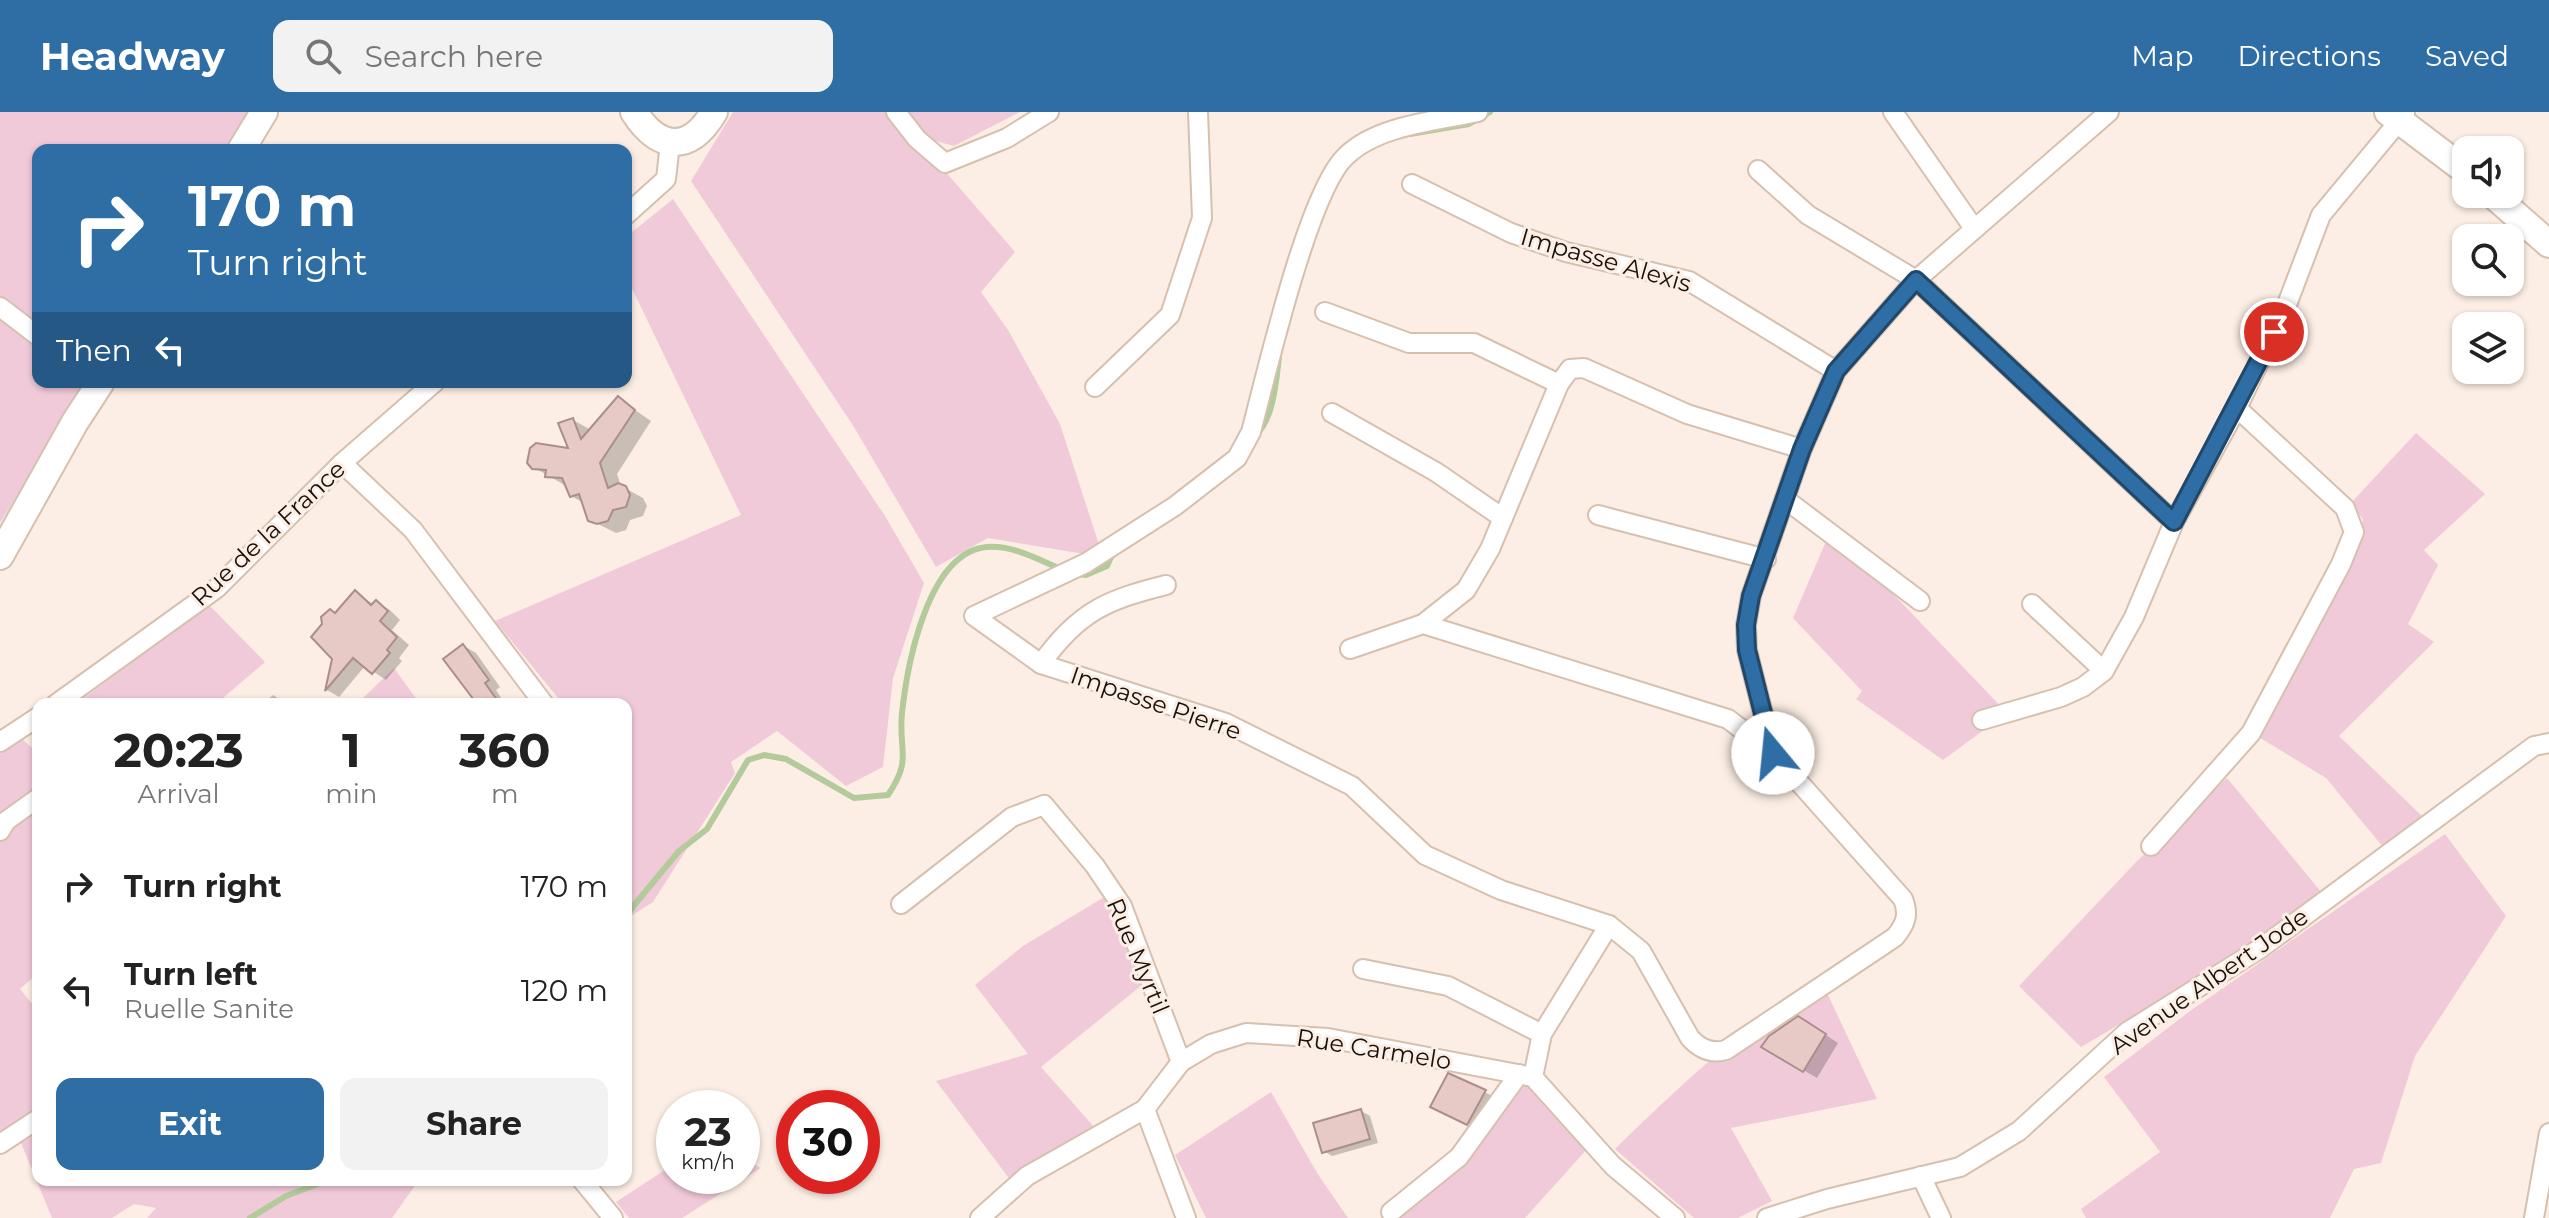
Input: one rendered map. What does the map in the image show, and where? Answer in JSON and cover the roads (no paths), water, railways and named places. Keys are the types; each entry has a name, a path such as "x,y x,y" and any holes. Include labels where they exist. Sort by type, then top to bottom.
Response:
{"street":[{"path":"245,144 264,112"},
{"path":"634,112 654,135 670,143 687,142 706,126 714,112"},
{"path":"896,112 917,139 945,163 1007,138 1049,112"},
{"path":"1095,387 1170,315 1202,218 1198,112"},
{"name":"Impasse Pierre","path":"1478,112 1400,129 1344,157 1315,214 1251,432 1237,458 1175,506 1086,563 974,616 1041,664 1226,723 1352,786 1425,855 1501,890 1609,925"},
{"path":"1893,112 1973,227"},
{"path":"1773,753 1760,709 1747,637 1751,596 1802,449 1836,371 1916,280 1973,227 2109,112"},
{"path":"1982,720 2061,697 2083,687 2104,671 2134,617 2174,522 2237,408 2286,307 2321,215 2397,115 2452,160"},
{"path":"632,210 666,179 670,143"},
{"path":"1758,170 1808,215 1916,280 2174,522"},
{"name":"Impasse Alexis","path":"1412,184 1511,233 1566,252 1689,281 1836,371"},
{"path":"2508,208 2549,244"},
{"path":"0,307 32,331"},
{"path":"1325,312 1409,343 1474,343 1559,384"},
{"path":"1350,649 1423,624 1466,590 1503,518 1559,384 1570,369 1584,368 1687,414 1802,449"},
{"path":"0,556 96,388"},
{"name":"Rue de la France","path":"64,698 217,588 342,463 428,388"},
{"path":"2151,846 2251,733 2341,564 2354,532 2345,508 2237,408"},
{"path":"1332,413 1436,472 1503,518"},
{"path":"342,463 413,530 539,698"},
{"path":"1785,499 1920,601"},
{"path":"1598,515 1766,559"},
{"path":"1041,664 1072,624 1096,608 1109,600 1166,585"},
{"path":"2032,604 2104,671"},
{"path":"1391,1212 1459,1157 1526,1076 1542,1034 1609,925 1641,951 1690,1038 1697,1045 1717,1052 1726,1050 1895,937 1906,919 1903,899 1773,753 1728,719 1423,624"},
{"path":"0,742 32,721"},
{"name":"Avenue Albert Jode","path":"1772,1217 1960,1167 2019,1131 2127,1032 2261,948 2534,746 2549,743"},
{"path":"0,831 6,821 32,802"},
{"name":"Rue Myrtil","path":"901,904 1012,817 1044,805 1095,866 1122,906 1181,1062"},
{"path":"1363,969 1448,986 1542,1034"},
{"name":"Rue Carmelo","path":"980,1218 1027,1176 1145,1109 1181,1062 1211,1044 1246,1033 1328,1038 1526,1076"},
{"path":"1526,1076 1613,1166 1675,1218"},
{"path":"1145,1109 1186,1218"},
{"path":"0,1144 32,1123"},
{"path":"2534,1218 2549,1133"},
{"path":"1921,1176 1941,1218"},
{"path":"587,1186 613,1218"}],"waterway":[{"path":"1410,134 1469,124 1490,112"},
{"path":"1255,436 1270,410 1279,357"},
{"path":"632,908 679,851 707,829 748,760 764,755 786,759 854,798 888,795 902,763 901,726 915,642 935,590 949,569 966,554 987,547 1007,548 1063,570"},
{"path":"1078,574 1086,575 1107,566 1114,550"},
{"path":"250,1218 286,1196 312,1186"}]}
